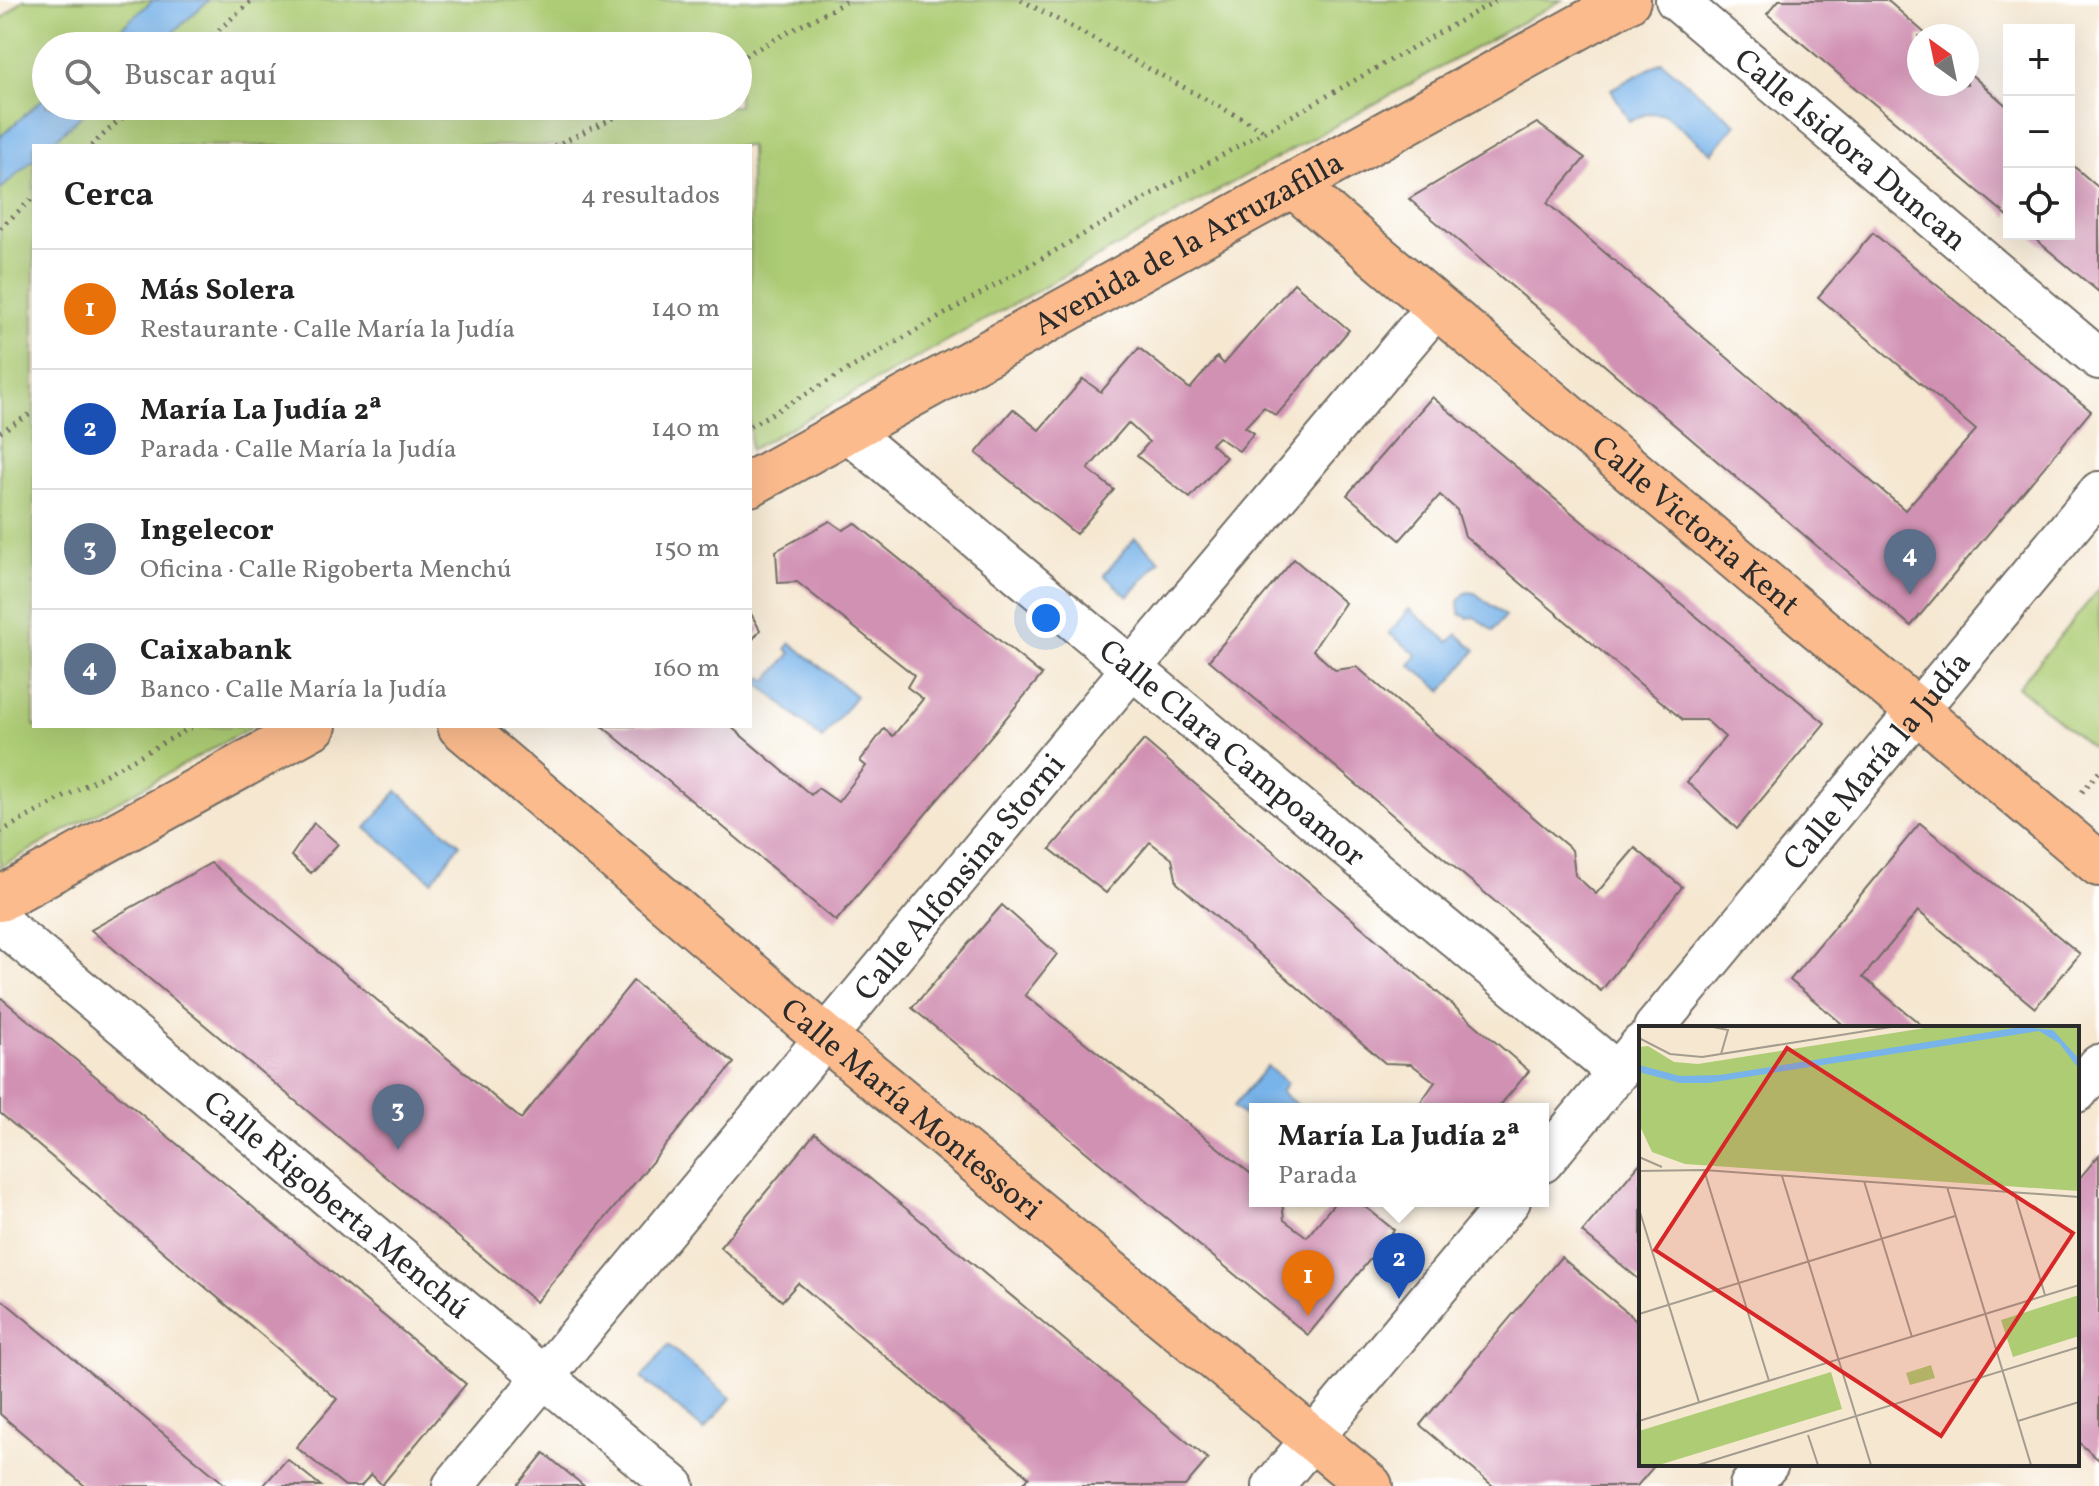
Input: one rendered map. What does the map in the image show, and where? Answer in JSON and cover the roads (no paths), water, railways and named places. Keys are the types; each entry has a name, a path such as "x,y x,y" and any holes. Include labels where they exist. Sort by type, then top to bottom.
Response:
{"main road":[{"name":"Avenida de la Arruzafilla","path":"752,483 1628,0"},
{"name":"Calle Victoria Kent","path":"1294,186 2099,864"},
{"path":"0,899 310,728"},
{"name":"Calle María Montessori","path":"462,728 826,1038 1370,1486"}],"street":[{"name":"Calle Isidora Duncan","path":"1676,0 2099,359"},
{"name":"Calle Alfonsina Storni","path":"453,1486 1437,306"},
{"name":"Calle Clara Campoamor","path":"847,431 1133,667 1629,1058"},
{"name":"Calle María la Judía","path":"1656,1026 2099,492"},
{"name":"Calle Rigoberta Menchú","path":"0,922 674,1486"},
{"path":"1549,1155 1629,1058"},
{"path":"2079,1090 2099,1065"},
{"path":"1273,1486 1505,1207"},
{"path":"1750,1486 1766,1466"}],"water":[{"path":"153,0 209,0 174,32 117,32"},
{"path":"1662,62 1736,124 1712,153 1664,114 1648,113 1629,121 1611,89"},
{"path":"32,108 32,120 77,120 50,144 32,144 32,161 0,190 0,137"},
{"path":"1135,538 1160,560 1128,597 1104,575"},
{"path":"1467,592 1475,593 1505,616 1493,631 1475,617 1460,614 1459,602"},
{"path":"1409,609 1449,642 1457,634 1476,650 1443,691 1410,665 1417,655 1389,633"},
{"path":"791,643 856,696 822,739 758,683 762,677 767,681 791,653 786,649"},
{"path":"397,791 460,844 432,881 366,828"},
{"path":"1267,1066 1287,1083 1281,1092 1295,1103 1249,1103 1249,1119 1233,1107"},
{"path":"668,1345 731,1398 704,1430 642,1378"}],"place":[{"name":"Caixabank","path":"1910,595"},
{"name":"Ingelecor","path":"398,1150"},
{"name":"María La Judía 2ª","path":"1399,1299"},
{"name":"Más Solera","path":"1308,1316"}]}
